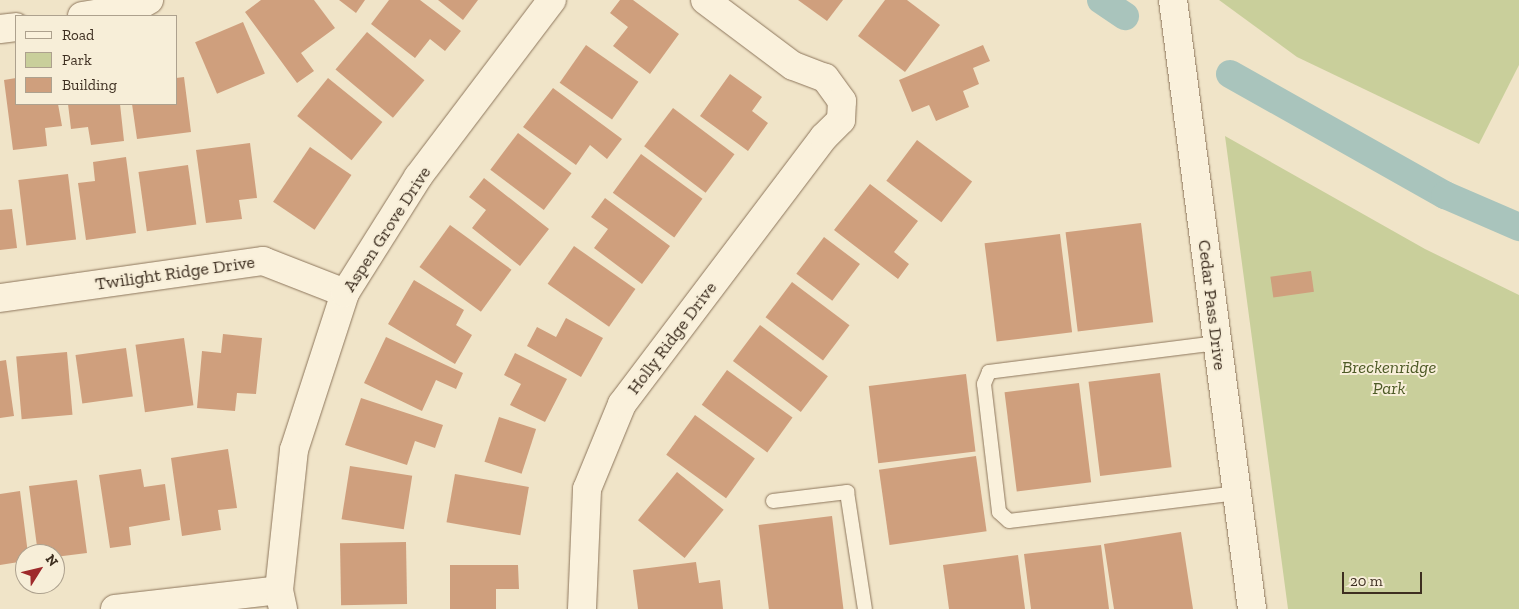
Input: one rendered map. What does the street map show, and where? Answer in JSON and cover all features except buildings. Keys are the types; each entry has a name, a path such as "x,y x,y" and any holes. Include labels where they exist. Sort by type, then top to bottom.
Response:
{"street":[{"path":"88,15 137,7 150,0"},
{"name":"Aspen Grove Drive","path":"281,599 294,450 345,293 418,177 552,0"},
{"name":"Holly Ridge Drive","path":"582,609 587,490 622,404 824,137 841,120 842,101 825,78 793,66 705,0"},
{"name":"Cedar Pass Drive","path":"1173,0 1252,609"},
{"path":"0,29 15,27"},
{"name":"Twilight Ridge Drive","path":"0,298 263,260 345,293"},
{"path":"115,609 281,599"}],"lane":[{"path":"1218,343 989,372 984,384 999,512 1009,521 1237,493"},
{"path":"773,501 847,492 865,609"}],"green space":[{"path":"1219,0 1519,0 1519,65 1479,144 1297,57"},
{"name":"Breckenridge Park","path":"1225,136 1425,249 1519,295 1519,609 1288,609"}],"waterway":[{"path":"1101,0 1125,16"},
{"path":"1230,74 1445,195 1519,227"}]}
